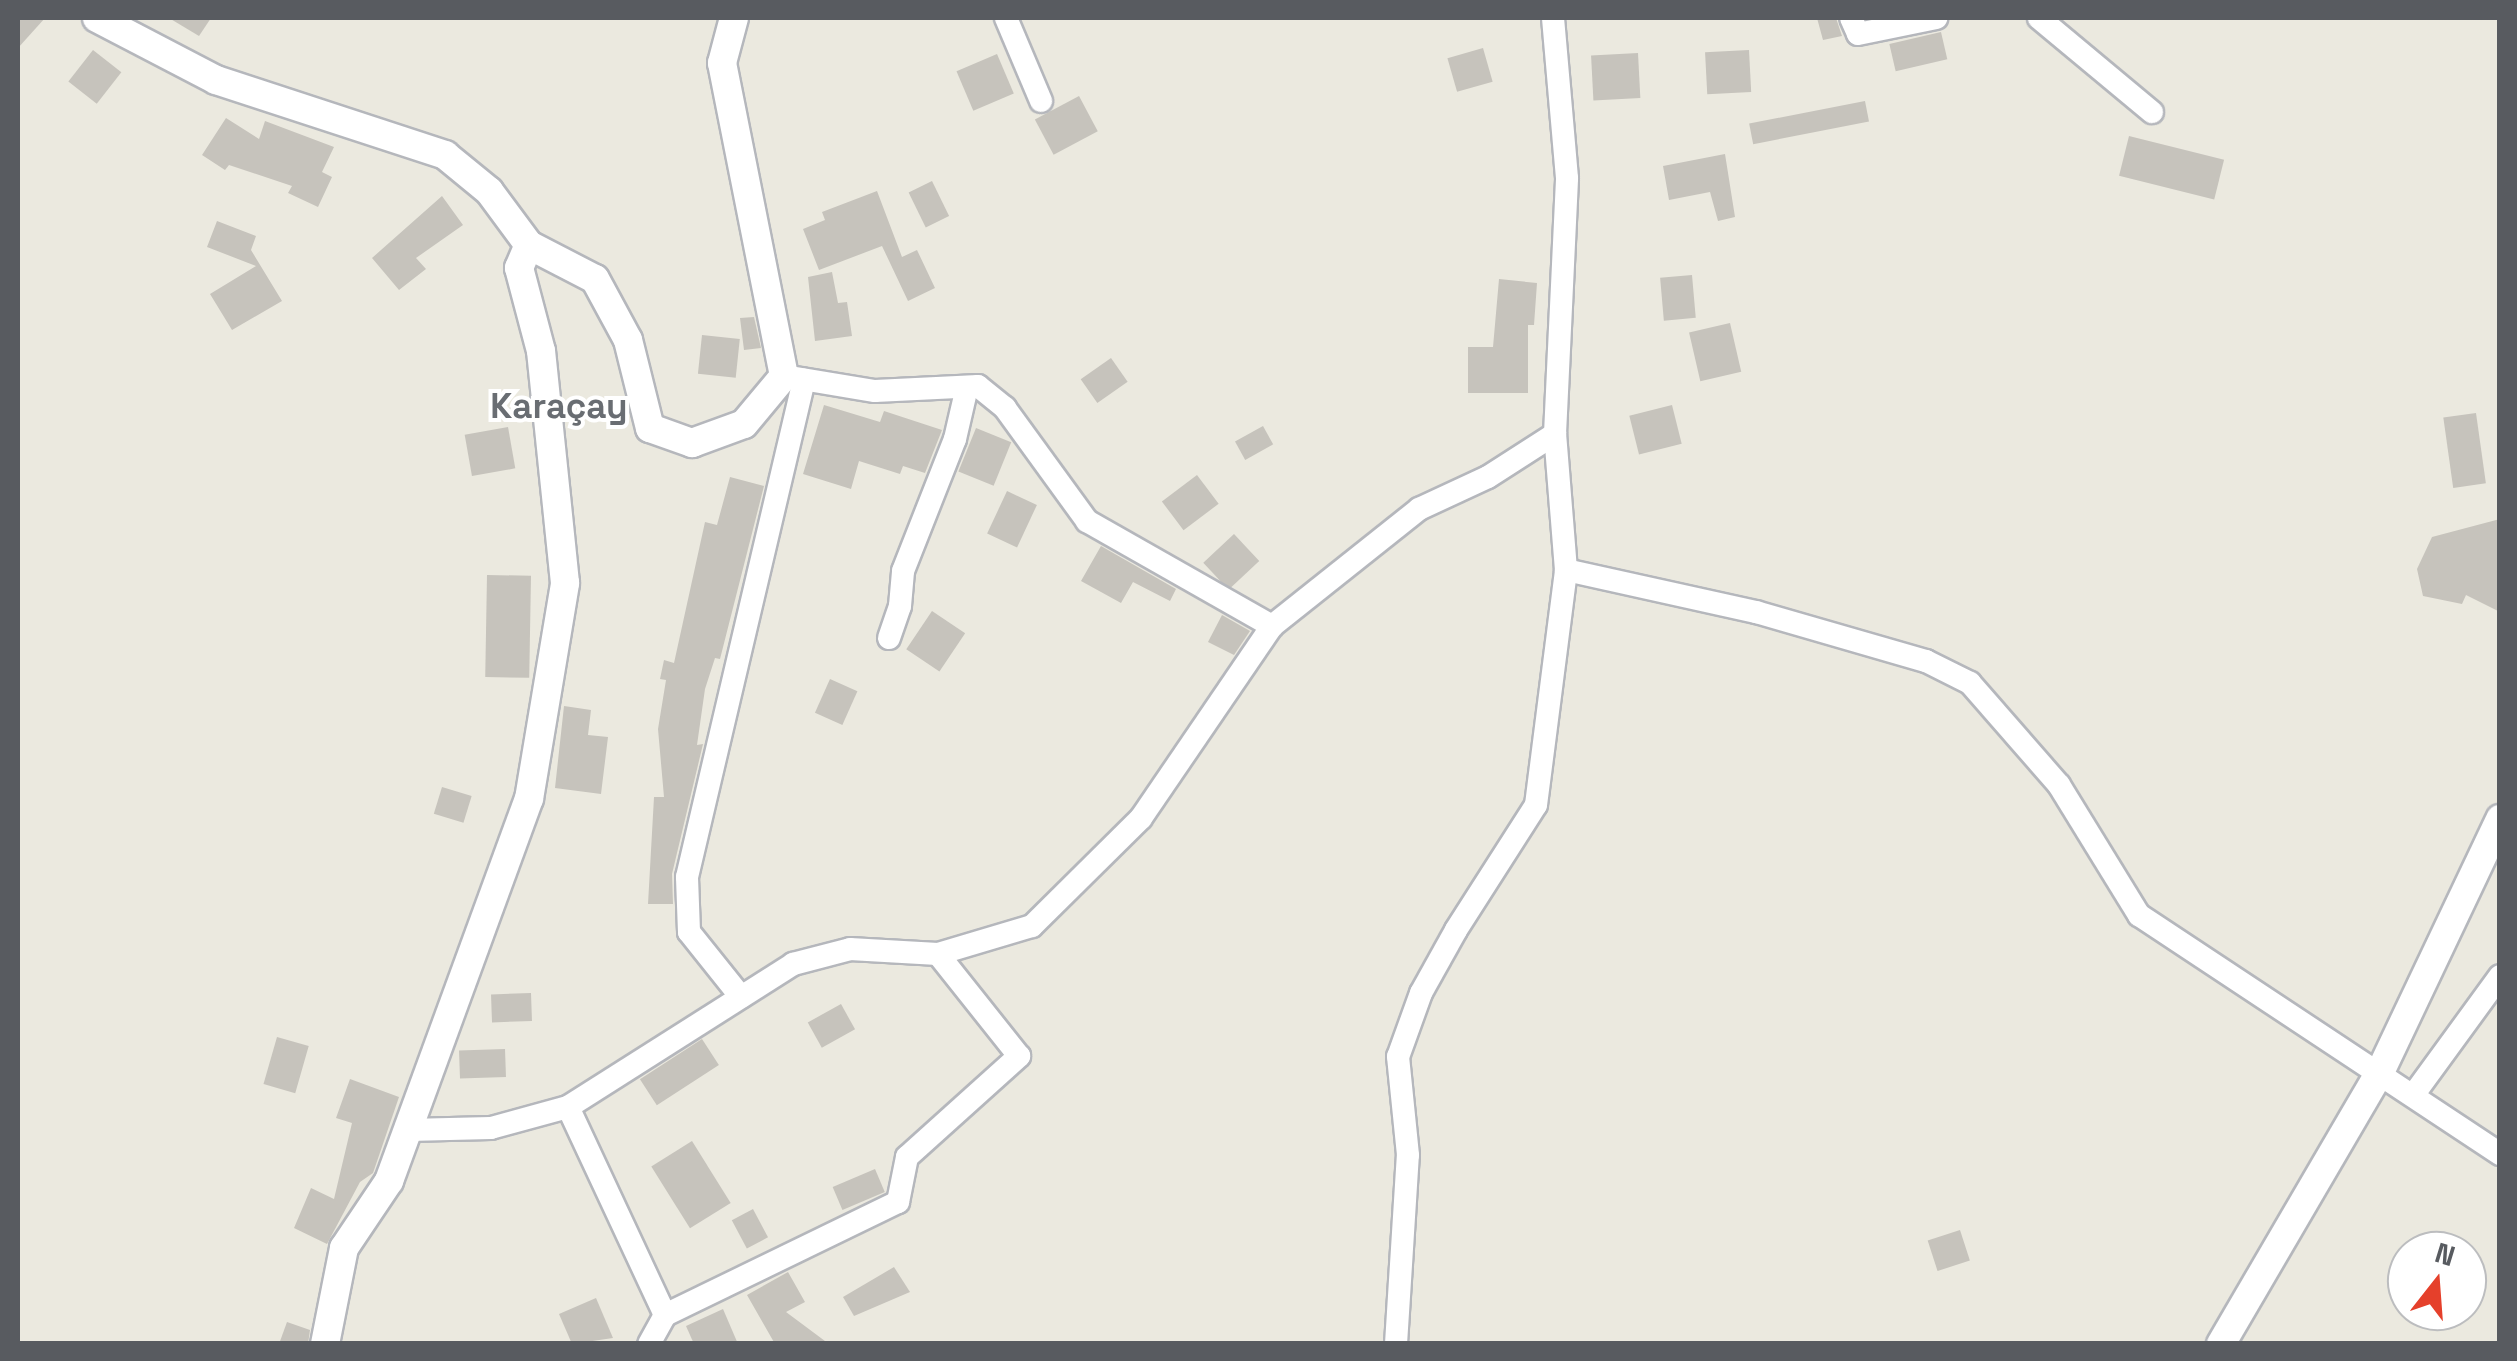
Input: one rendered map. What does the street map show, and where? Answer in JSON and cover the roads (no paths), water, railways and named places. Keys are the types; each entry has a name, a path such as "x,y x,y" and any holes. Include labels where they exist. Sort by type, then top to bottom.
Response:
{"street":[{"path":"97,18 216,80 445,155 489,191 529,245 595,279 628,340 650,428 692,444 744,424 794,378"},
{"path":"734,18 722,63 794,378 687,877 689,932 742,997"},
{"path":"1006,18 1040,101"},
{"path":"1396,1344 1408,1155 1398,1057 1421,993 1536,804 1566,570 1556,434 1567,178 1553,18"},
{"path":"1851,18 1858,34 1936,18"},
{"path":"2039,18 2152,112"},
{"path":"326,1344 344,1248 389,1180 529,799 565,583 540,351 519,268 529,245"},
{"path":"794,378 875,391 978,386 1005,408 1087,521 1272,626"},
{"path":"888,638 900,606 903,572 955,439 967,387"},
{"path":"408,1130 491,1128 568,1107 792,964 850,948 938,954 988,944 1046,912 1141,818 1272,626 1419,509 1488,477 1556,434"},
{"path":"1566,570 1756,612 1926,661 1970,684 2059,784 2139,915 2381,1070 2500,1154"},
{"path":"2221,1344 2381,1070 2500,819"},
{"path":"649,1344 666,1315 898,1202 906,1157 1020,1056 938,954"},
{"path":"2414,1094 2500,976"},
{"path":"568,1107 666,1315"}],"district":[{"name":"Karaçay","path":"559,406"}]}
